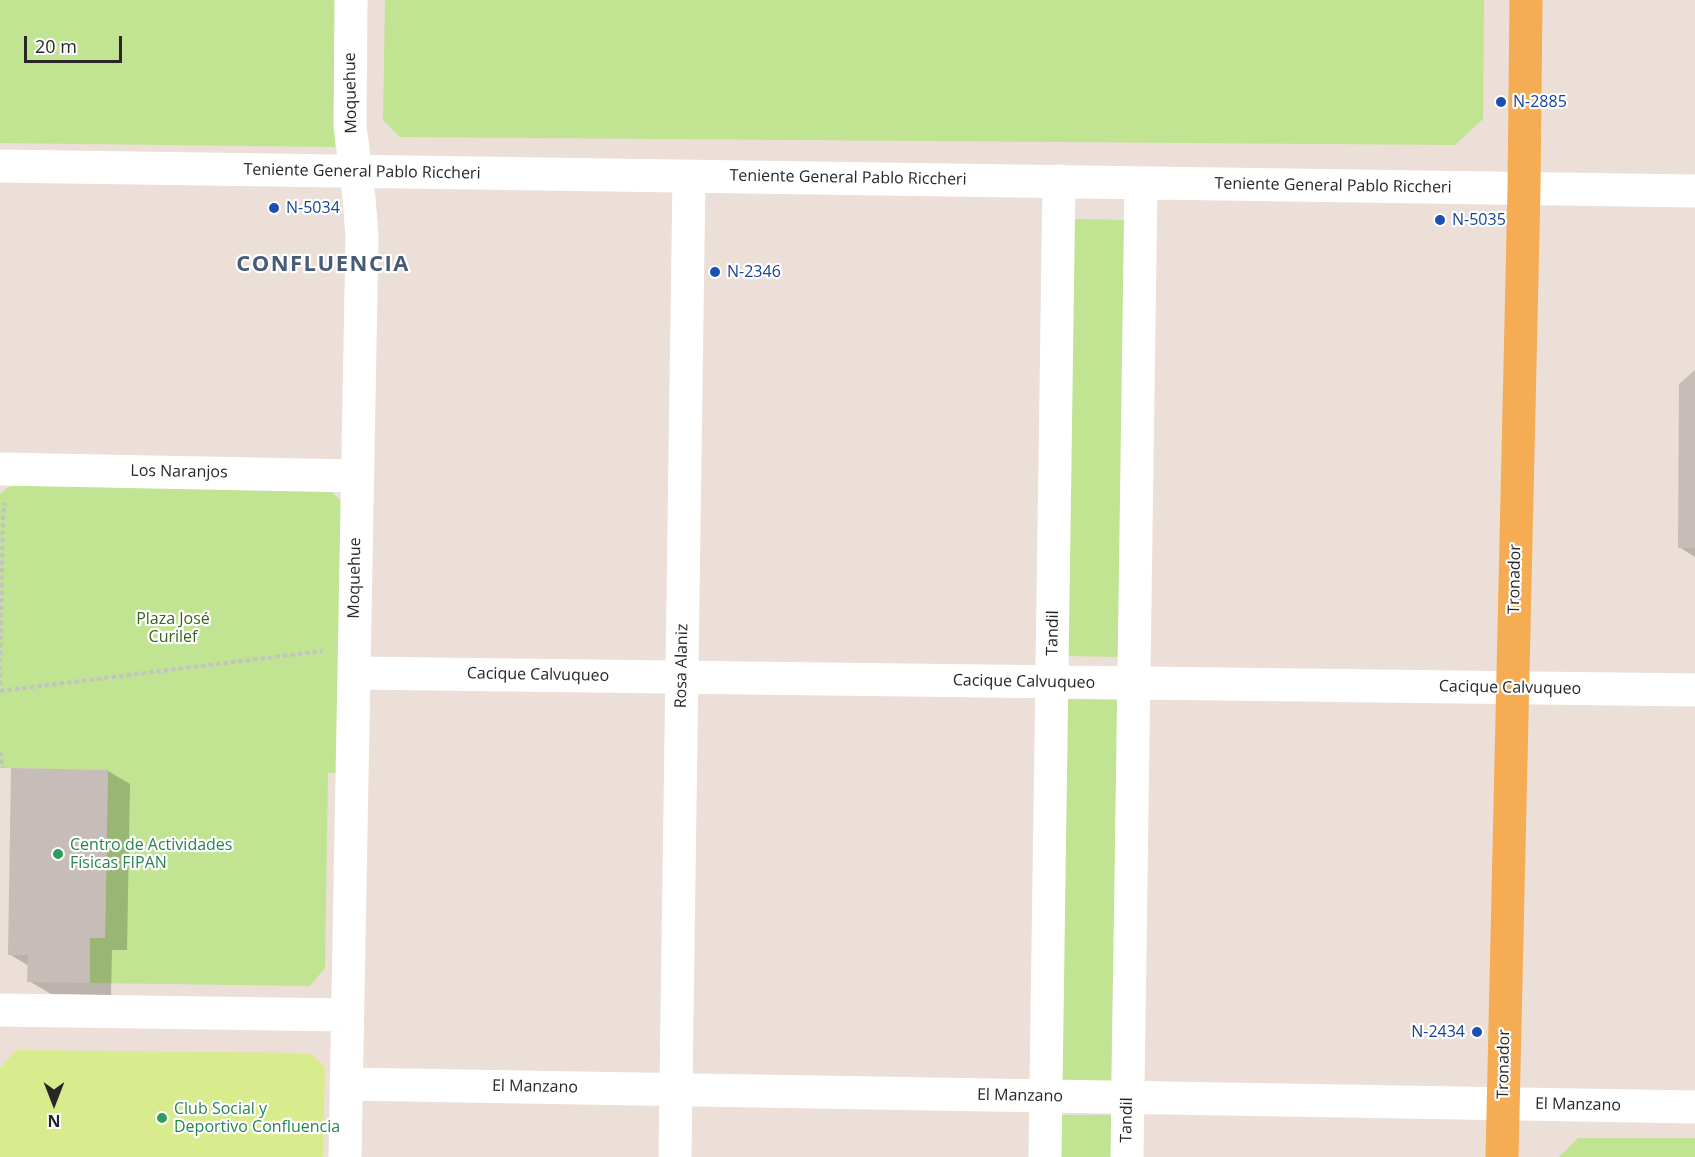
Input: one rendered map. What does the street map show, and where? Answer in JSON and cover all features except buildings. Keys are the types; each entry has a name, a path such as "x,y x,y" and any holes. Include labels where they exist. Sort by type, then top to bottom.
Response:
{"main road":[{"name":"Tronador","path":"1503,1157 1526,0"}],"street":[{"name":"Moquehue","path":"345,1157 362,237 350,126 351,0"},
{"name":"Teniente General Pablo Riccheri","path":"0,166 1695,191"},
{"name":"Rosa Alaniz","path":"675,1157 689,176"},
{"name":"Tandil","path":"1045,1157 1059,182"},
{"name":"Tandil","path":"1127,1157 1141,183"},
{"name":"Los Naranjos","path":"3,484 357,476"},
{"name":"Cacique Calvuqueo","path":"354,673 1695,690"},
{"path":"0,1010 347,1015"},
{"name":"El Manzano","path":"346,1084 1695,1107"}],"path":[{"path":"0,685 3,484"},
{"path":"0,691 326,651"},
{"path":"0,752 3,768"}],"green space":[{"path":"0,0 337,0 335,147 0,143"},
{"path":"385,0 1484,0 1483,119 1455,145 400,137 383,120"},
{"path":"1074,219 1128,220 1118,657 1064,656"},
{"name":"Plaza José Curilef","path":"16,485 332,492 343,503 342,773 328,773 325,968 310,986 90,983 90,938 105,938 108,770 0,768 0,494 8,487"},
{"path":"1065,699 1118,700 1111,1082 1058,1080"},
{"name":"Club Social y Deportivo Confluencia","path":"16,1050 310,1053 325,1067 323,1157 0,1157 0,1068"},
{"path":"1059,1115 1112,1115 1111,1157 1059,1157"},
{"path":"1578,1138 1695,1138 1695,1157 1559,1157"}],"place":[{"name":"N-2885","path":"1501,102"},
{"name":"N-5034","path":"274,208"},
{"name":"N-5035","path":"1440,220"},
{"name":"N-2346","path":"715,272"},
{"name":"Centro de Actividades Físicas FIPAN","path":"58,854"},
{"name":"N-2434","path":"1477,1032"},
{"name":"Club Social y Deportivo Confluencia","path":"162,1118"}],"district":[{"name":"CONFLUENCIA","path":"323,265"}]}
